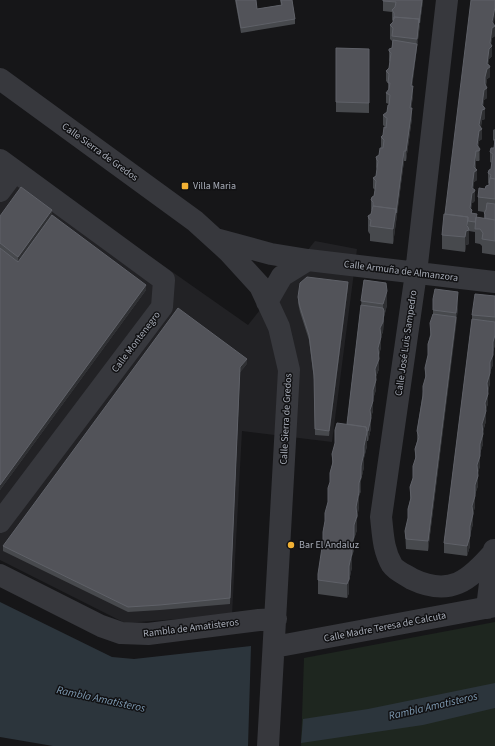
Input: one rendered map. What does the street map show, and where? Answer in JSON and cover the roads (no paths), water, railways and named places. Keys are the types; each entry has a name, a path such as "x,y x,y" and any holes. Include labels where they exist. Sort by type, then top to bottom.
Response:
{"street":[{"name":"Calle José Luis Sampedro","path":"447,0 416,273 381,517 383,545 393,566 407,576 425,585 437,586 449,586 465,581 480,568 494,546"},
{"name":"Calle Sierra de Gredos","path":"0,79 195,222 214,238 260,286 279,327 289,370 268,746"},
{"path":"0,191 7,165"},
{"name":"Calle Montenegro","path":"0,522 162,307 164,280 7,165"},
{"name":"Calle Armuña de Almanzora","path":"214,238 271,254 308,260 495,282"},
{"path":"267,302 282,276 308,260"},
{"path":"247,271 261,276 282,276"},
{"path":"491,607 494,546"},
{"name":"Rambla de Amatisteros","path":"0,574 101,626 121,632 148,634 276,619"},
{"name":"Calle Madre Teresa de Calcuta","path":"274,647 491,607"}],"water":[{"name":"Rambla Amatisteros","path":"0,602 112,657 134,659 251,646 248,746 53,746 0,737"},
{"name":"Rambla Amatisteros","path":"495,683 495,708 423,725 301,743 303,719 368,709"}],"place":[{"name":"Villa Maria","path":"185,186"},
{"name":"Bar El Andaluz","path":"291,545"}]}
